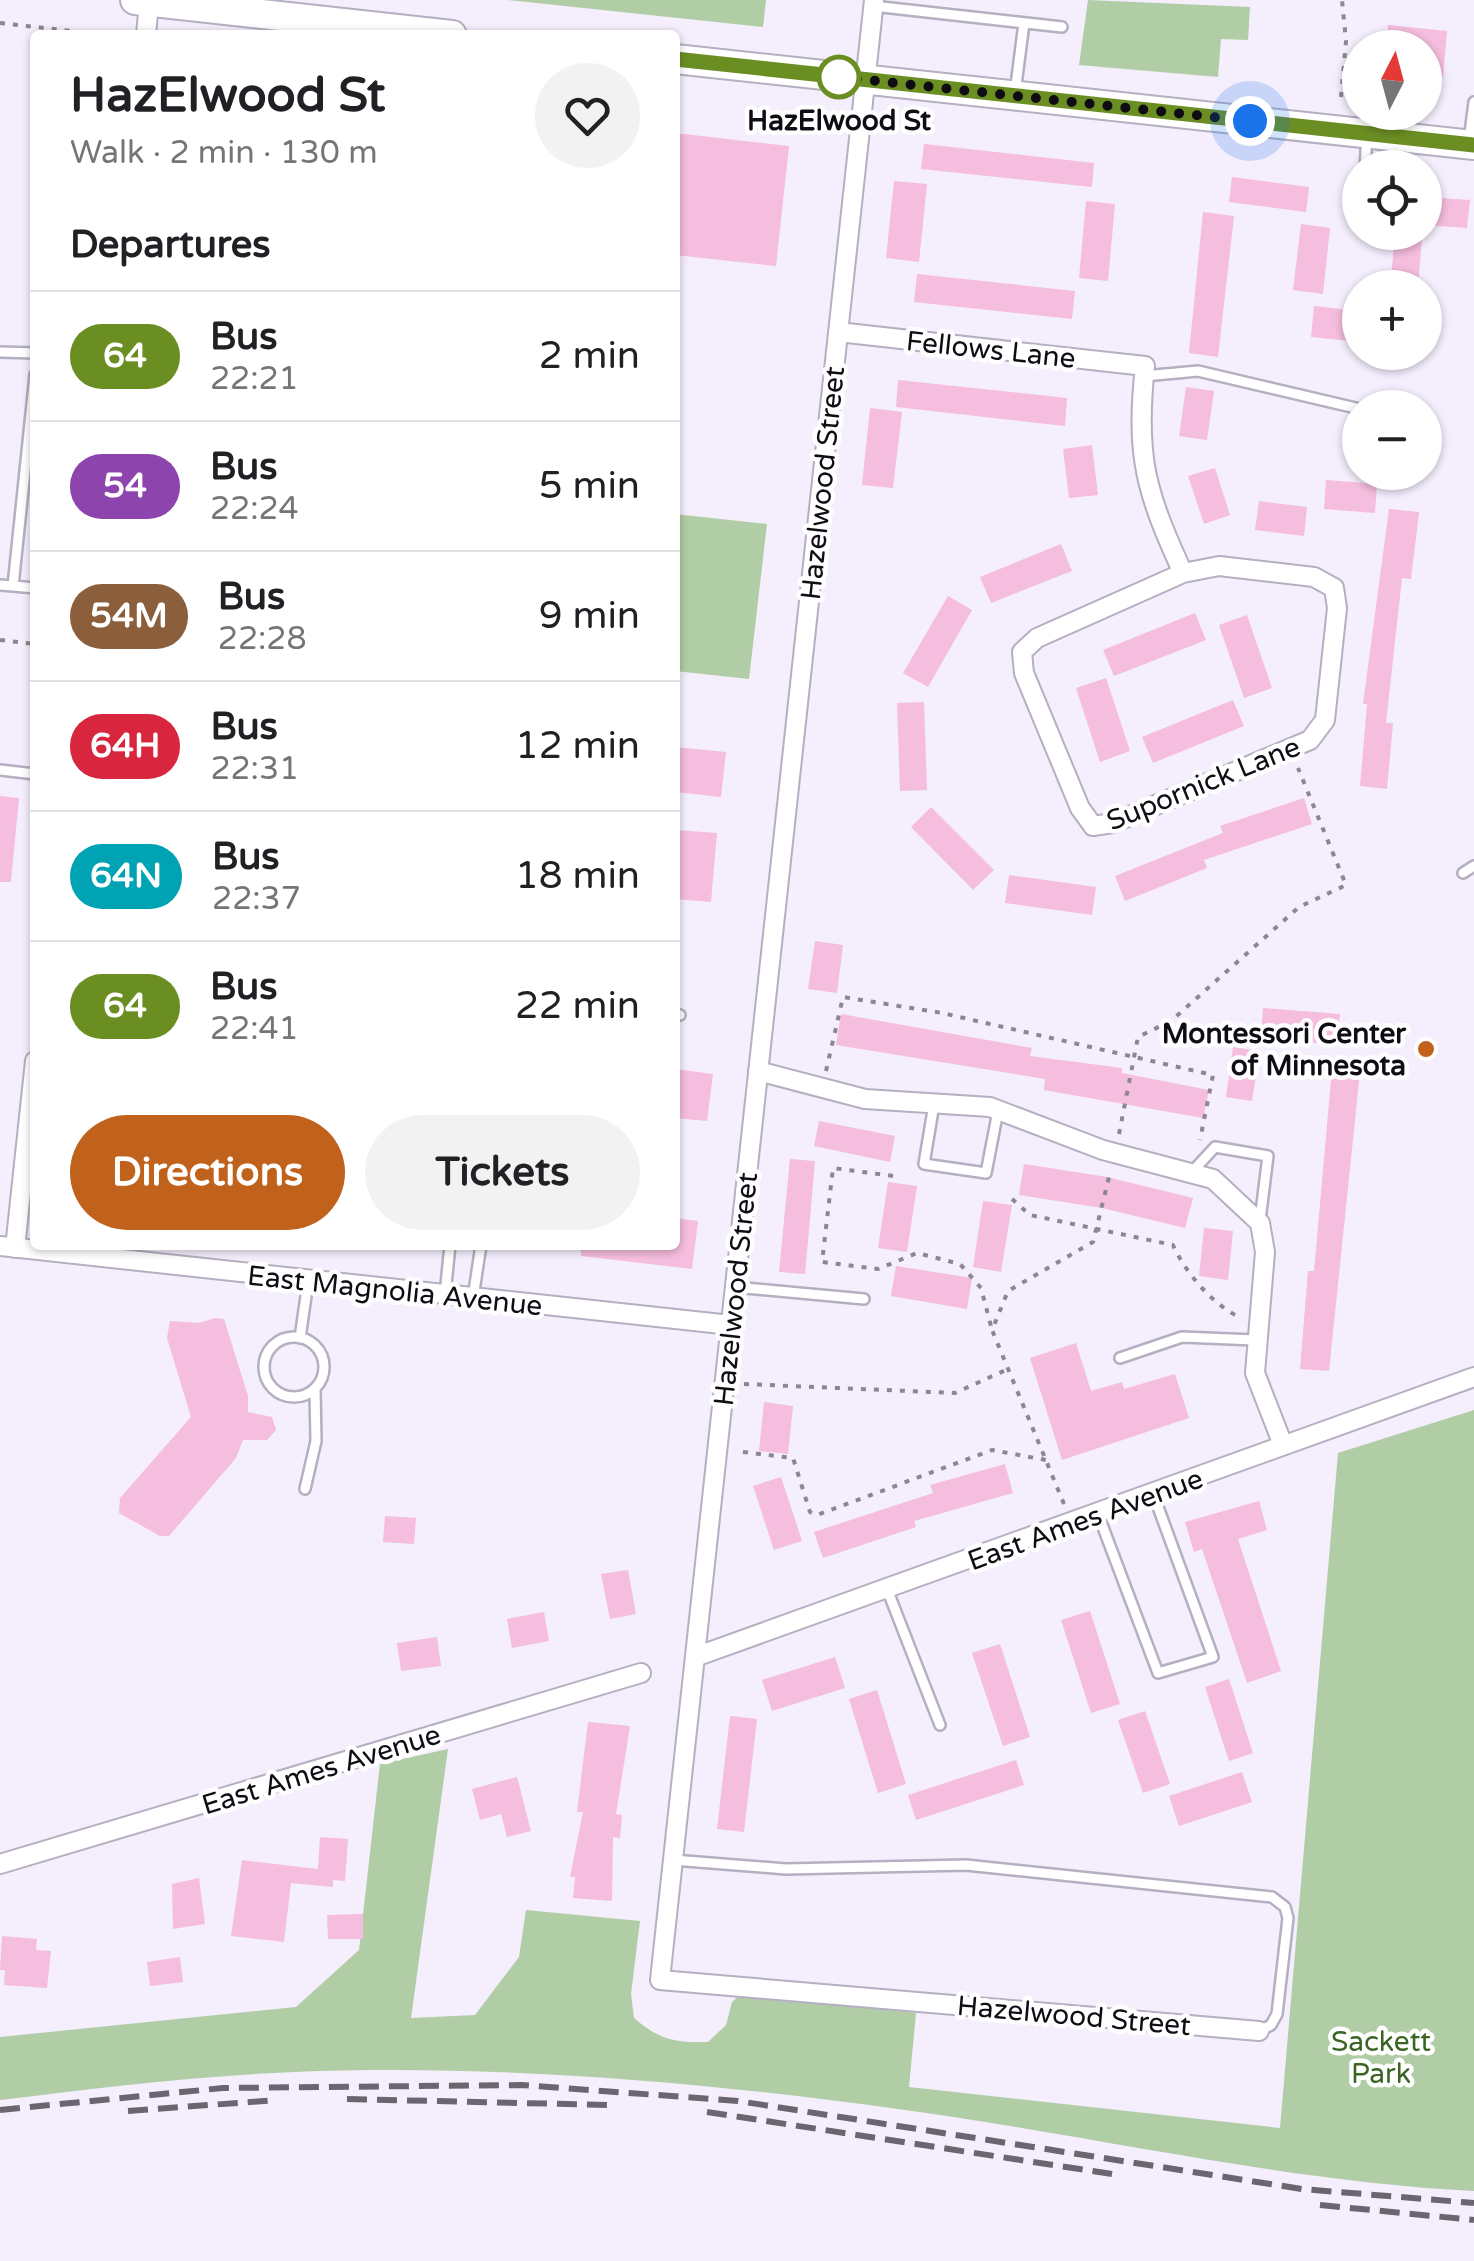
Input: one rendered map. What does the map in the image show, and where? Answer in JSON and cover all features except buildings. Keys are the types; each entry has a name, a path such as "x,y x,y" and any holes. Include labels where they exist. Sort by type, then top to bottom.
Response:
{"main road":[{"path":"142,1 230,5 415,30"},
{"path":"680,61 1471,144"}],"street":[{"path":"142,1 145,30"},
{"name":"Hazelwood Street","path":"874,3 660,1980 1259,2031"},
{"name":"Fellows Lane","path":"838,332 1144,371"},
{"path":"1144,371 1142,468 1152,504 1184,573"},
{"name":"Supornick Lane","path":"1219,566 1314,576 1334,588 1337,608 1325,720 1310,740 1290,750 1110,824 1093,826 1085,819 1024,673 1022,652 1032,640 1184,573 1219,566"},
{"path":"758,1071 865,1099 998,1110 1115,1154 1214,1180 1260,1223 1264,1252 1255,1373 1283,1445"},
{"path":"7,1247 30,1094"},
{"name":"East Magnolia Avenue","path":"33,1250 731,1326"},
{"name":"East Ames Avenue","path":"695,1657 1154,1496 1283,1445 1474,1378"},
{"name":"East Ames Avenue","path":"0,1864 641,1673"}],"lane":[{"path":"874,3 1062,27"},
{"path":"1015,96 1024,23"},
{"path":"1471,144 1474,102"},
{"path":"1367,150 1368,133"},
{"path":"0,352 30,353"},
{"path":"1144,371 1198,371 1342,405"},
{"path":"13,586 30,423"},
{"path":"0,585 30,588"},
{"path":"0,770 30,773"},
{"path":"1463,873 1474,866"},
{"path":"934,1104 924,1164 986,1174 998,1110"},
{"path":"1191,1173 1214,1147 1268,1156 1260,1223"},
{"path":"445,1295 450,1250"},
{"path":"472,1298 480,1250"},
{"path":"300,1338 308,1282"},
{"path":"735,1287 864,1299"},
{"path":"1120,1358 1182,1337 1256,1332"},
{"path":"305,1489 316,1442 315,1389 324,1373 322,1355 300,1338 280,1341 272,1348 264,1366 278,1392 288,1396 315,1389"},
{"path":"1098,1514 1158,1674 1212,1656 1154,1496"},
{"path":"887,1590 940,1725"},
{"path":"673,1860 786,1869 966,1865 1272,1897 1285,1907 1288,1918 1277,2014 1271,2025 1259,2031"}],"path":[{"path":"1341,98 1346,41 1342,0"},
{"path":"0,23 62,30"},
{"path":"0,640 30,643"},
{"path":"992,1330 1008,1290 1093,1242 1138,1037 1171,1021 1299,906 1346,885 1290,750"},
{"path":"822,1085 843,997 942,1012 1213,1075 1198,1149 1205,1157"},
{"path":"894,1176 832,1168 822,1262 878,1268 917,1254 960,1264 981,1288 992,1330 1072,1524"},
{"path":"1012,1199 1030,1215 1173,1245 1181,1264 1227,1311 1256,1332"},
{"path":"724,1384 955,1393 1008,1369"},
{"path":"743,1452 792,1458 810,1512 816,1515 992,1450 1046,1460"}],"green space":[{"path":"508,0 766,0 763,27"},
{"path":"1088,0 1250,7 1248,40 1221,39 1218,77 1079,65"},
{"path":"680,515 767,524 749,679 680,672"},
{"name":"Sackett Park","path":"1474,1410 1474,2191 1260,2168 829,2100 523,2073 294,2072 183,2079 0,2100 0,2037 296,2007 359,1950 380,1764 448,1749 411,2018 475,2015 519,1957 526,1910 640,1921 631,1994 634,2018 668,2039 708,2042 726,2025 732,2002 741,1994 916,2013 909,2087 1280,2128 1338,1453"}],"railway":[{"path":"0,2110 223,2088 522,2085 738,2101 1302,2189 1474,2203"},
{"path":"347,2099 607,2105"},
{"path":"128,2111 277,2100"},
{"path":"707,2112 1112,2174"},
{"path":"1320,2205 1474,2220"}],"bus line":[{"name":"64","path":"680,60 1474,145"}],"place":[{"name":"HazElwood St","path":"839,77"},
{"name":"Montessori Center of Minnesota","path":"1426,1049"}],"route":[{"path":"839,77 1250,121"}]}
